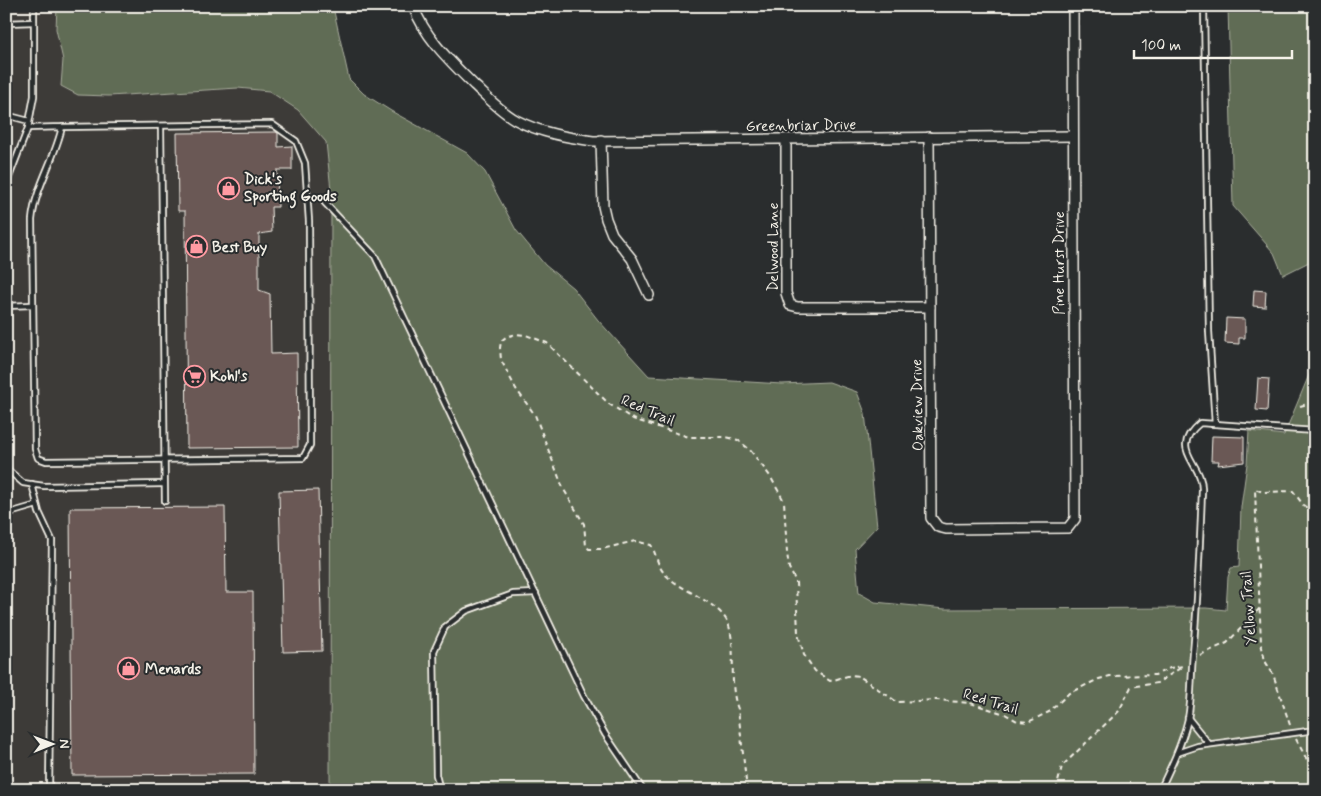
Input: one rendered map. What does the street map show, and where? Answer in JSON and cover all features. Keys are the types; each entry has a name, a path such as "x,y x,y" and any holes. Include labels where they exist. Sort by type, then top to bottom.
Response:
{"street":[{"name":"Greenbriar Drive","path":"413,6 425,31 438,50 508,116 532,127 565,137 602,140 1072,136"},
{"name":"Pine Hurst Drive","path":"1073,6 1072,136 1075,519"},
{"name":"Oakview Drive","path":"929,137 931,518 933,523 941,529 1064,529 1073,523 1075,519"},
{"name":"Delwood Lane","path":"786,139 786,293 790,305 798,307 930,307"},
{"path":"602,140 603,206 606,219 612,234 632,259 648,295"}],"lane":[{"path":"6,185 28,128 34,96 34,6"},
{"path":"1204,6 1209,331 1216,424"},
{"path":"6,23 34,22"},
{"path":"6,115 30,121"},
{"path":"28,128 272,124 296,141 305,163 309,221 310,445 303,458 164,461 46,461 38,458 34,449 32,305 34,204 57,148 62,128"},
{"path":"161,126 164,501"},
{"path":"325,203 375,256 584,696 605,734 643,790"},
{"path":"6,306 32,305"},
{"path":"1160,790 1177,752 1188,718 1200,574 1202,481 1188,456 1186,445 1190,431 1200,423 1315,431"},
{"path":"6,464 8,470 23,483 44,486 163,484"},
{"path":"32,484 37,505 52,540 49,790"},
{"path":"6,514 37,505"},
{"path":"440,790 436,775 434,651 445,627 466,611 513,594 536,593"},
{"path":"1188,718 1209,744"},
{"path":"1177,752 1209,744 1315,730"},
{"path":"6,783 10,790"}],"path":[{"name":"Red Trail","path":"747,790 738,709 734,699 734,658 729,624 713,606 664,574 651,545 635,542 602,549 589,549 586,546 584,524 563,488 536,416 516,389 501,360 500,348 506,337 516,334 526,335 547,343 609,404 633,419 689,438 726,438 738,440 750,450 770,476 784,501 787,553 789,568 796,582 798,634 804,655 815,671 830,681 852,675 860,676 897,702 937,700 970,704 1005,714 1017,721 1028,722 1049,712 1069,693 1103,677 1155,675 1170,668 1183,666"},
{"path":"1300,406 1315,402"},
{"name":"Yellow Trail","path":"1315,512 1304,506 1293,491 1263,492 1255,489 1256,562 1261,643 1265,661 1273,674 1284,711 1315,775"},
{"name":"Red Trail","path":"1056,790 1062,766 1119,711 1131,687 1157,683 1193,658 1227,643 1260,608"}],"shaded area":[{"path":"6,6 57,6 56,29 63,60 61,86 109,96 238,88 269,91 298,110 326,142 331,190 330,790 6,790"}],"green space":[{"path":"57,6 127,8 168,6 333,7 349,79 364,94 391,111 467,153 485,172 516,230 545,265 573,288 598,320 649,376 782,384 829,382 857,392 865,413 877,526 855,549 859,593 875,602 945,609 1206,608 1226,610 1228,577 1231,568 1239,567 1241,507 1249,431 1284,435 1314,363 1315,355 1315,790 330,790 331,190 326,142 298,110 269,91 238,88 109,96 78,95 61,86 63,60 56,29"},
{"path":"1228,6 1315,6 1315,265 1309,262 1283,275 1274,253 1233,206"}],"building":[{"path":"177,133 278,133 278,147 292,146 292,170 277,170 278,207 271,207 272,232 259,234 259,290 270,294 271,354 297,353 298,447 187,448 185,211 178,211"},
{"path":"1254,290 1266,291 1265,307 1253,306"},
{"path":"1226,318 1245,319 1245,338 1239,338 1239,344 1225,343"},
{"path":"1258,378 1269,379 1267,411 1256,410"},
{"path":"1212,436 1244,437 1244,462 1218,465 1219,461 1211,461"},
{"path":"318,490 322,651 283,652 279,491"},
{"path":"225,507 226,592 253,592 254,774 72,775 70,508"}],"place":[{"name":"Dick's Sporting Goods","path":"228,188"},
{"name":"Best Buy","path":"196,247"},
{"name":"Kohl's","path":"194,376"},
{"name":"Menards","path":"129,669"}]}
